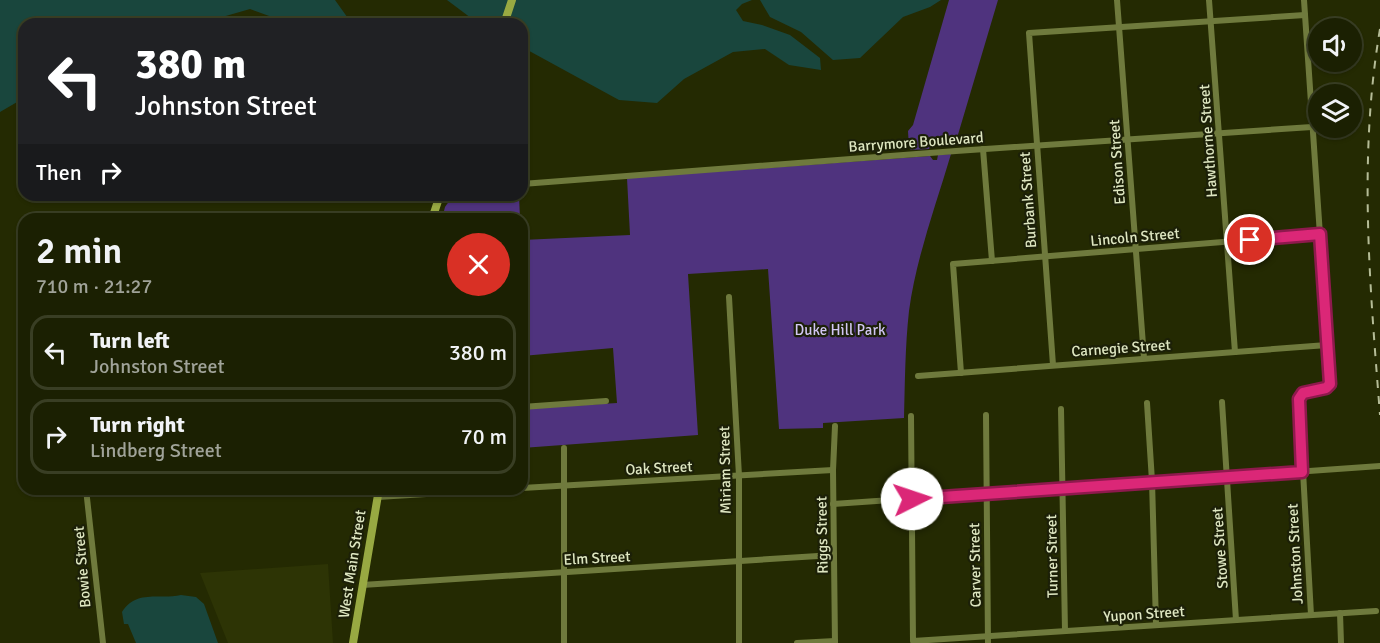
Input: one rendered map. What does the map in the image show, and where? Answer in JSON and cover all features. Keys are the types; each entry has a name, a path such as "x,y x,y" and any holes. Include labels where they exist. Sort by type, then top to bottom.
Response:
{"main road":[{"path":"506,18 512,0"},
{"name":"West Main Street","path":"352,643 378,495"}],"street":[{"name":"Edison Street","path":"1117,0 1144,358"},
{"name":"Hawthorne Street","path":"1209,0 1235,352"},
{"path":"1304,0 1309,84"},
{"path":"1119,27 1305,15"},
{"name":"Burbank Street","path":"1053,365 1029,33 1119,27"},
{"name":"Barrymore Boulevard","path":"528,184 1037,145 1308,127"},
{"path":"1313,138 1327,345"},
{"path":"983,149 992,261"},
{"name":"Lincoln Street","path":"961,373 953,264 1320,234"},
{"name":"Miriam Street","path":"729,297 739,476 739,643"},
{"name":"Carnegie Street","path":"918,376 1327,345"},
{"name":"Johnston Street","path":"1311,615 1299,399 1303,393 1329,386 1327,345"},
{"path":"528,407 606,401"},
{"name":"Stowe Street","path":"1222,402 1236,620"},
{"path":"1147,403 1152,481 1156,624"},
{"name":"Turner Street","path":"1061,409 1065,631"},
{"name":"Carver Street","path":"986,415 988,640"},
{"path":"911,416 912,499"},
{"name":"Riggs Street","path":"835,426 833,470 835,642"},
{"path":"564,448 564,643"},
{"path":"833,504 1380,466"},
{"name":"Oak Street","path":"528,488 833,470"},
{"name":"Bowie Street","path":"87,495 103,643"},
{"name":"Yupon Street","path":"912,499 913,641 988,640 1156,624 1376,611"},
{"name":"Elm Street","path":"362,585 834,555"},
{"path":"1340,613 1341,643"},
{"path":"797,643 835,642"}],"shaded area":[{"path":"328,564 333,643 228,643 200,573"}],"green space":[{"path":"949,0 998,0 957,138 942,139 940,144 931,145 929,149 911,150 908,131 913,125"},
{"name":"Duke Hill Park","path":"951,154 921,251 912,291 907,338 904,418 823,423 823,428 779,429 768,269 688,274 698,435 528,448 528,409 617,403 613,348 528,355 528,240 630,235 627,178 930,156 933,160 937,160 938,155"},
{"path":"449,201 519,201 520,213 444,213"}],"water":[{"path":"0,0 335,0 348,18 275,18 250,9 219,18 18,18 18,102 0,112"},
{"path":"447,0 752,0 742,4 736,10 743,21 790,35 820,58 821,70 789,65 765,49 733,52 684,79 657,103 619,100 528,50 528,18 471,18"},
{"path":"760,0 941,0 930,7 903,17 860,58 833,60 801,32 770,17"},
{"path":"181,595 196,597 204,604 218,643 136,643 128,624 124,624 122,612 128,605 142,598"}],"railway":[{"path":"1380,29 1373,77 1368,174 1370,270 1380,415"}],"route":[{"path":"912,499 1302,472 1299,399 1303,393 1326,388 1330,384 1320,234 1250,240"}]}
